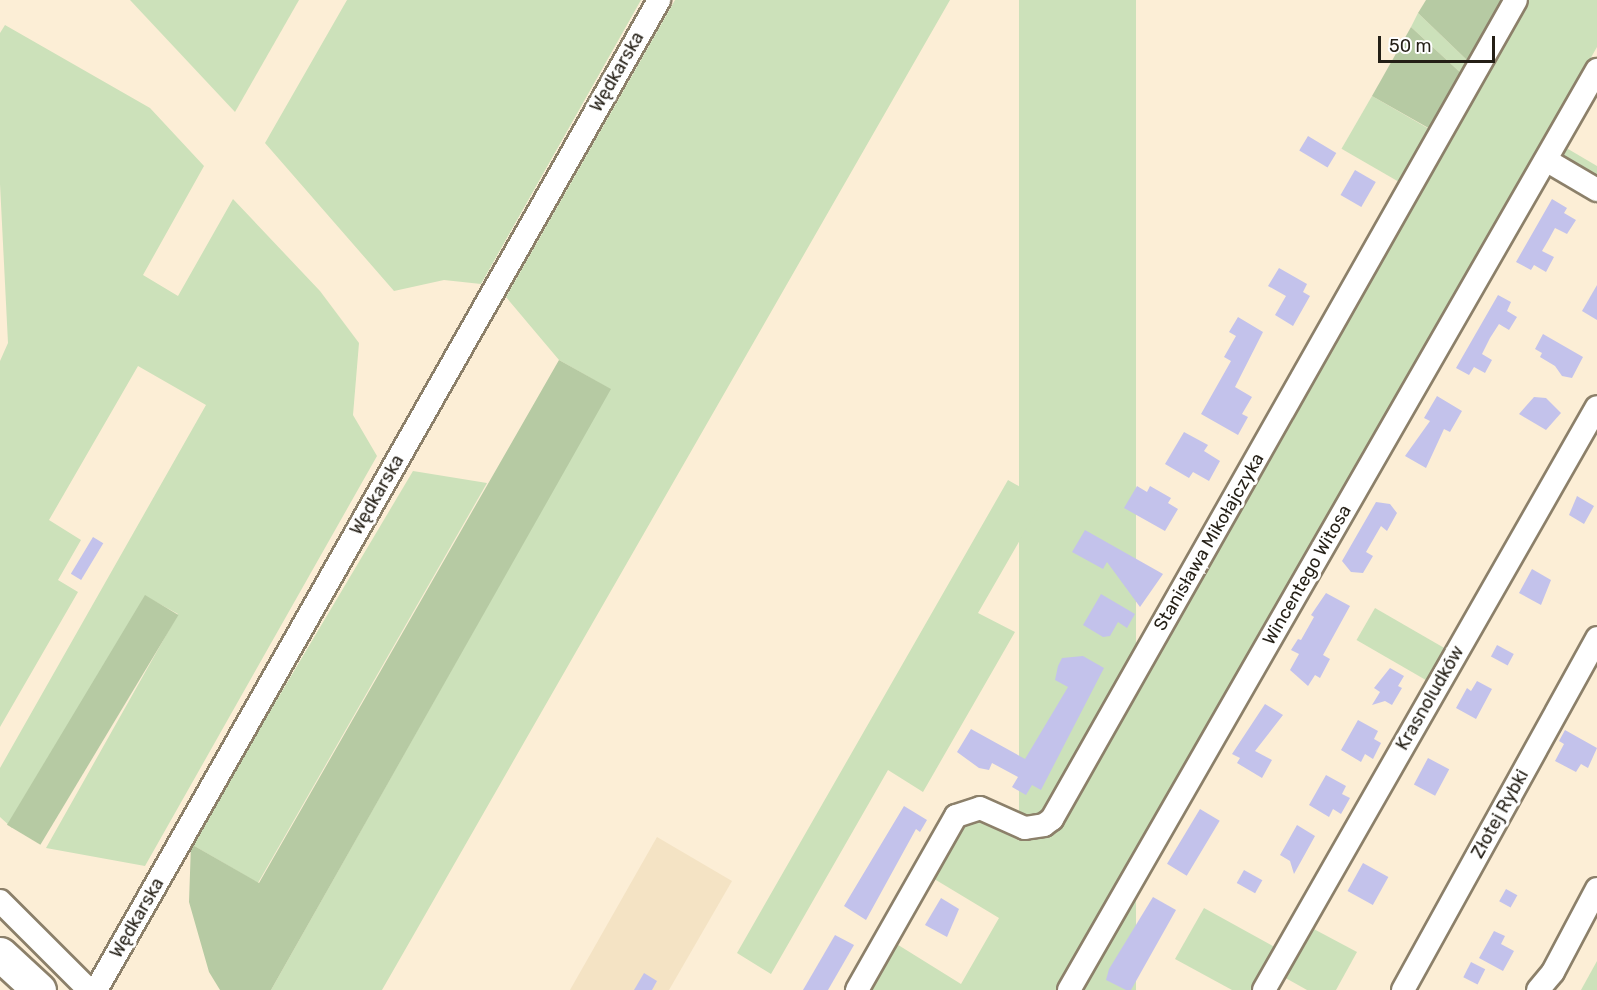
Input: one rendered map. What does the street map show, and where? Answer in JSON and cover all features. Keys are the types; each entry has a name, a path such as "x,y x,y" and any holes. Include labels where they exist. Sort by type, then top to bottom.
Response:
{"highway":[{"path":"0,954 39,990"}],"street":[{"name":"Wędkarska","path":"96,990 659,0"},
{"name":"Stanisława Mikołajczyka","path":"857,990 956,816 980,808 1025,828 1044,825 1052,819 1516,0"},
{"name":"Wincentego Witosa","path":"1069,990 1597,70"},
{"path":"1546,160 1597,190"},
{"name":"Krasnoludków","path":"1264,990 1597,407"},
{"name":"Złotej Rybki","path":"1403,990 1597,638"},
{"path":"1538,990 1553,972 1597,889"},
{"path":"0,901 89,990"}],"shaded area":[{"path":"657,837 732,881 669,990 570,990"}],"green space":[{"path":"130,0 299,0 235,112"},
{"path":"347,0 641,0 481,284 444,280 394,291 265,143"},
{"path":"675,0 950,0 382,990 271,990 610,389 559,360 506,297"},
{"path":"1019,0 1136,0 1136,990 1019,990"},
{"path":"1426,0 1506,0 1470,63 1418,13"},
{"path":"1524,0 1597,0 1597,47 1057,990 868,990 895,943 961,984 999,918 931,877 966,817 976,815 1038,852"},
{"path":"1418,13 1470,63 1463,75 1411,27"},
{"path":"5,25 150,108 204,166 143,275 178,296 233,199 320,291 359,343 353,415 377,456 145,866 46,848 178,614 145,596 12,828 0,817 0,768 206,405 138,366 49,520 81,540 58,580 78,592 0,727 0,361 8,343 0,184 0,33"},
{"path":"1411,27 1463,75 1432,130 1372,96"},
{"path":"1372,96 1432,130 1401,183 1342,149"},
{"path":"1563,146 1597,166 1597,182 1560,156"},
{"path":"559,360 611,389 271,990 220,990 209,972 189,902 191,844 259,883"},
{"path":"413,471 487,483 258,883 191,844"},
{"path":"1008,480 1043,500 978,613 1015,632 923,792 888,770 771,974 737,953"},
{"path":"145,595 178,615 40,845 7,825"},
{"path":"1375,608 1450,651 1432,684 1356,640"},
{"path":"1204,908 1280,950 1258,990 1232,990 1175,959"},
{"path":"1310,927 1357,952 1336,990 1307,990 1282,976"},
{"path":"1597,961 1597,990 1581,990"}],"building":[{"path":"1308,136 1336,153 1328,168 1299,151"},
{"path":"1355,170 1376,182 1361,207 1340,195"},
{"path":"1552,199 1567,208 1564,213 1576,220 1567,234 1555,228 1542,251 1554,257 1546,272 1534,265 1531,270 1516,262"},
{"path":"1279,268 1307,284 1303,292 1310,296 1293,326 1275,315 1286,296 1268,286"},
{"path":"1597,285 1597,320 1582,311"},
{"path":"1498,295 1511,302 1507,311 1517,317 1509,330 1499,324 1490,338 1482,354 1492,360 1485,373 1474,367 1469,375 1456,368"},
{"path":"1238,317 1263,332 1235,387 1252,397 1242,414 1248,417 1238,435 1201,414 1231,361 1224,357 1236,336 1229,332"},
{"path":"1543,334 1583,357 1572,378 1562,376 1555,366 1540,357 1542,353 1535,349"},
{"path":"1437,396 1462,411 1450,432 1444,429 1426,468 1405,456 1430,421 1424,418"},
{"path":"1534,397 1546,398 1561,413 1546,430 1519,414"},
{"path":"1184,432 1208,445 1204,451 1220,461 1209,481 1193,472 1189,478 1165,464"},
{"path":"1137,486 1147,492 1150,486 1171,498 1168,503 1178,509 1165,531 1124,508"},
{"path":"1577,496 1594,506 1584,524 1569,515"},
{"path":"1376,502 1390,504 1397,513 1387,531 1381,526 1366,552 1373,556 1363,573 1351,572 1342,561"},
{"path":"1085,530 1163,574 1140,607 1107,562 1103,569 1072,552"},
{"path":"93,537 103,543 81,580 71,574"},
{"path":"1532,569 1551,580 1541,605 1519,593"},
{"path":"1326,593 1350,606 1323,655 1330,659 1320,678 1315,675 1308,686 1290,670 1299,654 1291,650 1298,639 1301,640 1314,617 1311,615"},
{"path":"1101,594 1135,614 1127,628 1118,622 1110,636 1103,637 1083,625"},
{"path":"1497,645 1514,654 1508,665 1491,656"},
{"path":"1083,656 1104,668 1041,790 1032,785 1026,795 1012,787 1018,777 992,763 989,770 979,768 957,752 971,729 1025,759 1068,687 1055,680 1062,658"},
{"path":"1390,668 1404,676 1398,686 1402,688 1392,705 1385,701 1372,705 1380,692 1374,688"},
{"path":"1477,681 1492,689 1476,719 1456,708 1467,688 1471,691"},
{"path":"1265,704 1283,715 1255,751 1272,760 1262,778 1237,763 1240,758 1232,754"},
{"path":"1358,720 1378,731 1374,739 1381,743 1373,759 1365,754 1361,762 1341,750"},
{"path":"1565,730 1597,748 1588,768 1581,764 1576,772 1555,761 1564,744 1559,741"},
{"path":"1428,758 1449,769 1435,796 1414,784"},
{"path":"1326,775 1346,786 1342,794 1350,798 1341,814 1333,809 1329,817 1309,805"},
{"path":"904,806 927,820 920,832 916,829 866,920 844,906"},
{"path":"1200,809 1220,821 1187,876 1167,864"},
{"path":"1297,825 1315,836 1294,874 1290,861 1280,855"},
{"path":"1363,863 1388,877 1373,905 1347,891"},
{"path":"1244,870 1262,880 1255,893 1237,883"},
{"path":"1506,889 1517,895 1511,908 1499,901"},
{"path":"1153,897 1176,910 1131,990 1126,990 1106,980 1109,969"},
{"path":"941,898 959,909 947,937 925,925"},
{"path":"1494,931 1505,936 1501,944 1514,951 1503,971 1479,958"},
{"path":"835,935 854,945 828,990 803,990"},
{"path":"1471,962 1485,969 1478,984 1463,977"},
{"path":"644,973 657,981 652,990 634,990"}]}
